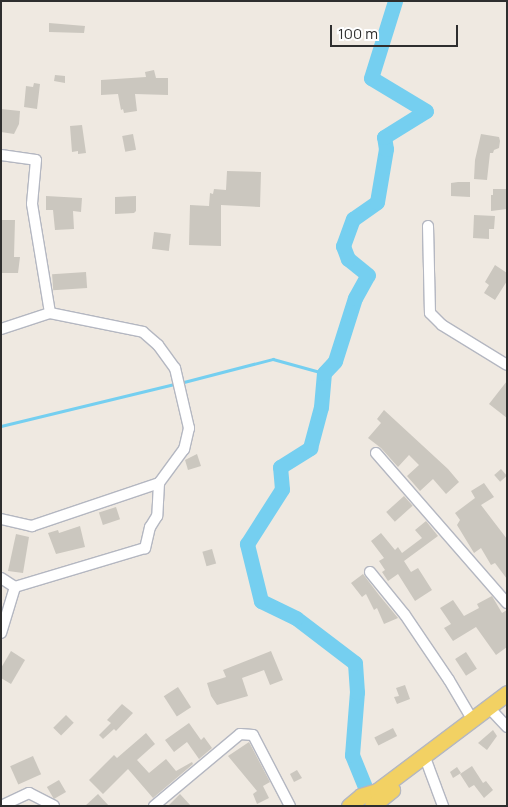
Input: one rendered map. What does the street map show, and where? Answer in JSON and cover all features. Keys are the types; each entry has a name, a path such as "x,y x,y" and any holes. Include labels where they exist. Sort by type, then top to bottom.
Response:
{"main road":[{"path":"349,806 361,796 377,791 507,693"},
{"path":"372,806 507,703"}],"street":[{"path":"1,155 36,160 32,204 50,313"},
{"path":"428,226 430,313 442,325 507,365"},
{"path":"1,330 50,313 143,332 158,345 175,368 189,428 184,449 159,483 157,516 150,527 145,548 15,586 1,578"},
{"path":"376,454 507,603"},
{"path":"1,519 32,526 159,483"},
{"path":"370,572 411,623 449,680 472,720"},
{"path":"1,633 15,586"},
{"path":"494,713 507,727"},
{"path":"154,806 240,734 253,735 290,806"},
{"path":"427,763 443,806"},
{"path":"3,803 29,793 54,806"}],"building":[{"path":"49,23 85,26 84,33 49,32"},
{"path":"154,70 156,78 168,78 168,95 135,94 137,111 124,113 123,109 121,110 118,94 101,95 101,80 146,77 145,72"},
{"path":"55,75 65,76 65,83 54,81"},
{"path":"34,83 40,84 37,109 24,107 26,86 33,87"},
{"path":"1,109 20,111 19,124 14,134 1,132"},
{"path":"82,125 86,153 78,154 78,151 72,152 70,126"},
{"path":"133,134 136,150 125,152 122,136"},
{"path":"481,134 499,137 500,141 499,148 490,153 487,180 474,179 475,160"},
{"path":"227,171 261,172 260,207 221,205 221,246 189,245 190,205 209,206 210,193 213,194 214,189 226,190"},
{"path":"470,182 470,197 451,196 451,183"},
{"path":"493,189 507,189 507,209 491,211"},
{"path":"46,196 82,198 81,212 73,211 74,229 55,230 53,210 46,210"},
{"path":"136,196 136,211 134,213 115,214 115,197"},
{"path":"474,215 495,216 494,229 489,229 489,239 473,238"},
{"path":"1,220 15,220 14,257 20,257 18,273 1,273"},
{"path":"154,232 171,234 169,251 152,249"},
{"path":"495,265 507,273 507,281 495,300 484,293 489,285 485,282"},
{"path":"86,272 87,288 53,290 52,274"},
{"path":"507,381 507,418 489,404"},
{"path":"384,410 448,469 459,482 446,494 433,479 420,491 407,476 419,465 409,455 398,467 381,448 368,438 381,423 377,419"},
{"path":"197,454 201,466 188,470 185,460"},
{"path":"501,469 507,476 500,482 494,475"},
{"path":"484,483 494,497 481,505 507,539 507,579 495,563 491,565 481,548 474,553 457,525 460,520 455,513 475,498 471,491"},
{"path":"404,496 413,506 395,522 386,512"},
{"path":"116,507 120,519 103,525 99,513"},
{"path":"426,521 438,536 404,561 411,572 418,568 432,590 415,601 398,574 388,581 382,572 385,570 379,561 384,558 371,541 381,533 395,550 398,547 402,553 422,538 415,530"},
{"path":"80,526 85,547 56,554 48,533 58,530 59,533"},
{"path":"16,534 29,537 23,573 8,571"},
{"path":"212,549 216,563 207,566 202,552"},
{"path":"363,574 398,618 384,624 377,608 374,610 366,594 362,597 351,583"},
{"path":"492,596 502,613 507,610 507,647 496,655 476,627 453,641 444,628 451,624 440,608 453,600 464,616 479,608 477,604"},
{"path":"11,651 25,660 11,684 1,678 1,668"},
{"path":"271,651 283,680 270,685 264,670 242,678 248,696 217,705 211,696 207,683 226,677 223,670"},
{"path":"466,652 477,669 466,676 455,659"},
{"path":"405,685 410,699 397,704 394,697 399,696 396,688"},
{"path":"178,687 191,707 177,716 164,696"},
{"path":"122,704 133,713 116,731 114,729 103,739 99,735 111,723 107,720"},
{"path":"66,715 74,723 61,736 53,728"},
{"path":"189,723 201,740 204,737 212,748 199,759 187,742 174,752 165,740"},
{"path":"393,728 397,736 378,746 374,738"},
{"path":"493,730 497,736 487,750 478,743"},
{"path":"146,733 155,744 137,760 149,773 166,759 176,771 192,762 193,764 153,798 128,769 103,794 89,780 114,755 117,758"},
{"path":"249,742 270,782 263,786 269,798 257,804 253,794 257,791 228,756"},
{"path":"33,756 41,774 18,784 10,766"},
{"path":"472,766 483,783 486,781 493,790 484,798 474,785 469,788 460,774"},
{"path":"457,767 461,773 453,778 450,772"},
{"path":"297,770 302,778 294,782 290,774"},
{"path":"59,780 66,792 54,799 47,787"},
{"path":"98,794 109,806 85,806"},
{"path":"180,794 191,806 168,806"}],"waterway":[{"path":"372,804 352,755 357,692 355,663 296,618 261,601 247,544 282,489 280,467 310,448 321,407 324,373 335,361 355,298 368,275 348,259 343,246 353,219 377,202 386,149 384,137 426,111 371,78 395,1"},
{"path":"180,383 273,359 324,373"},
{"path":"1,426 175,384"}]}
